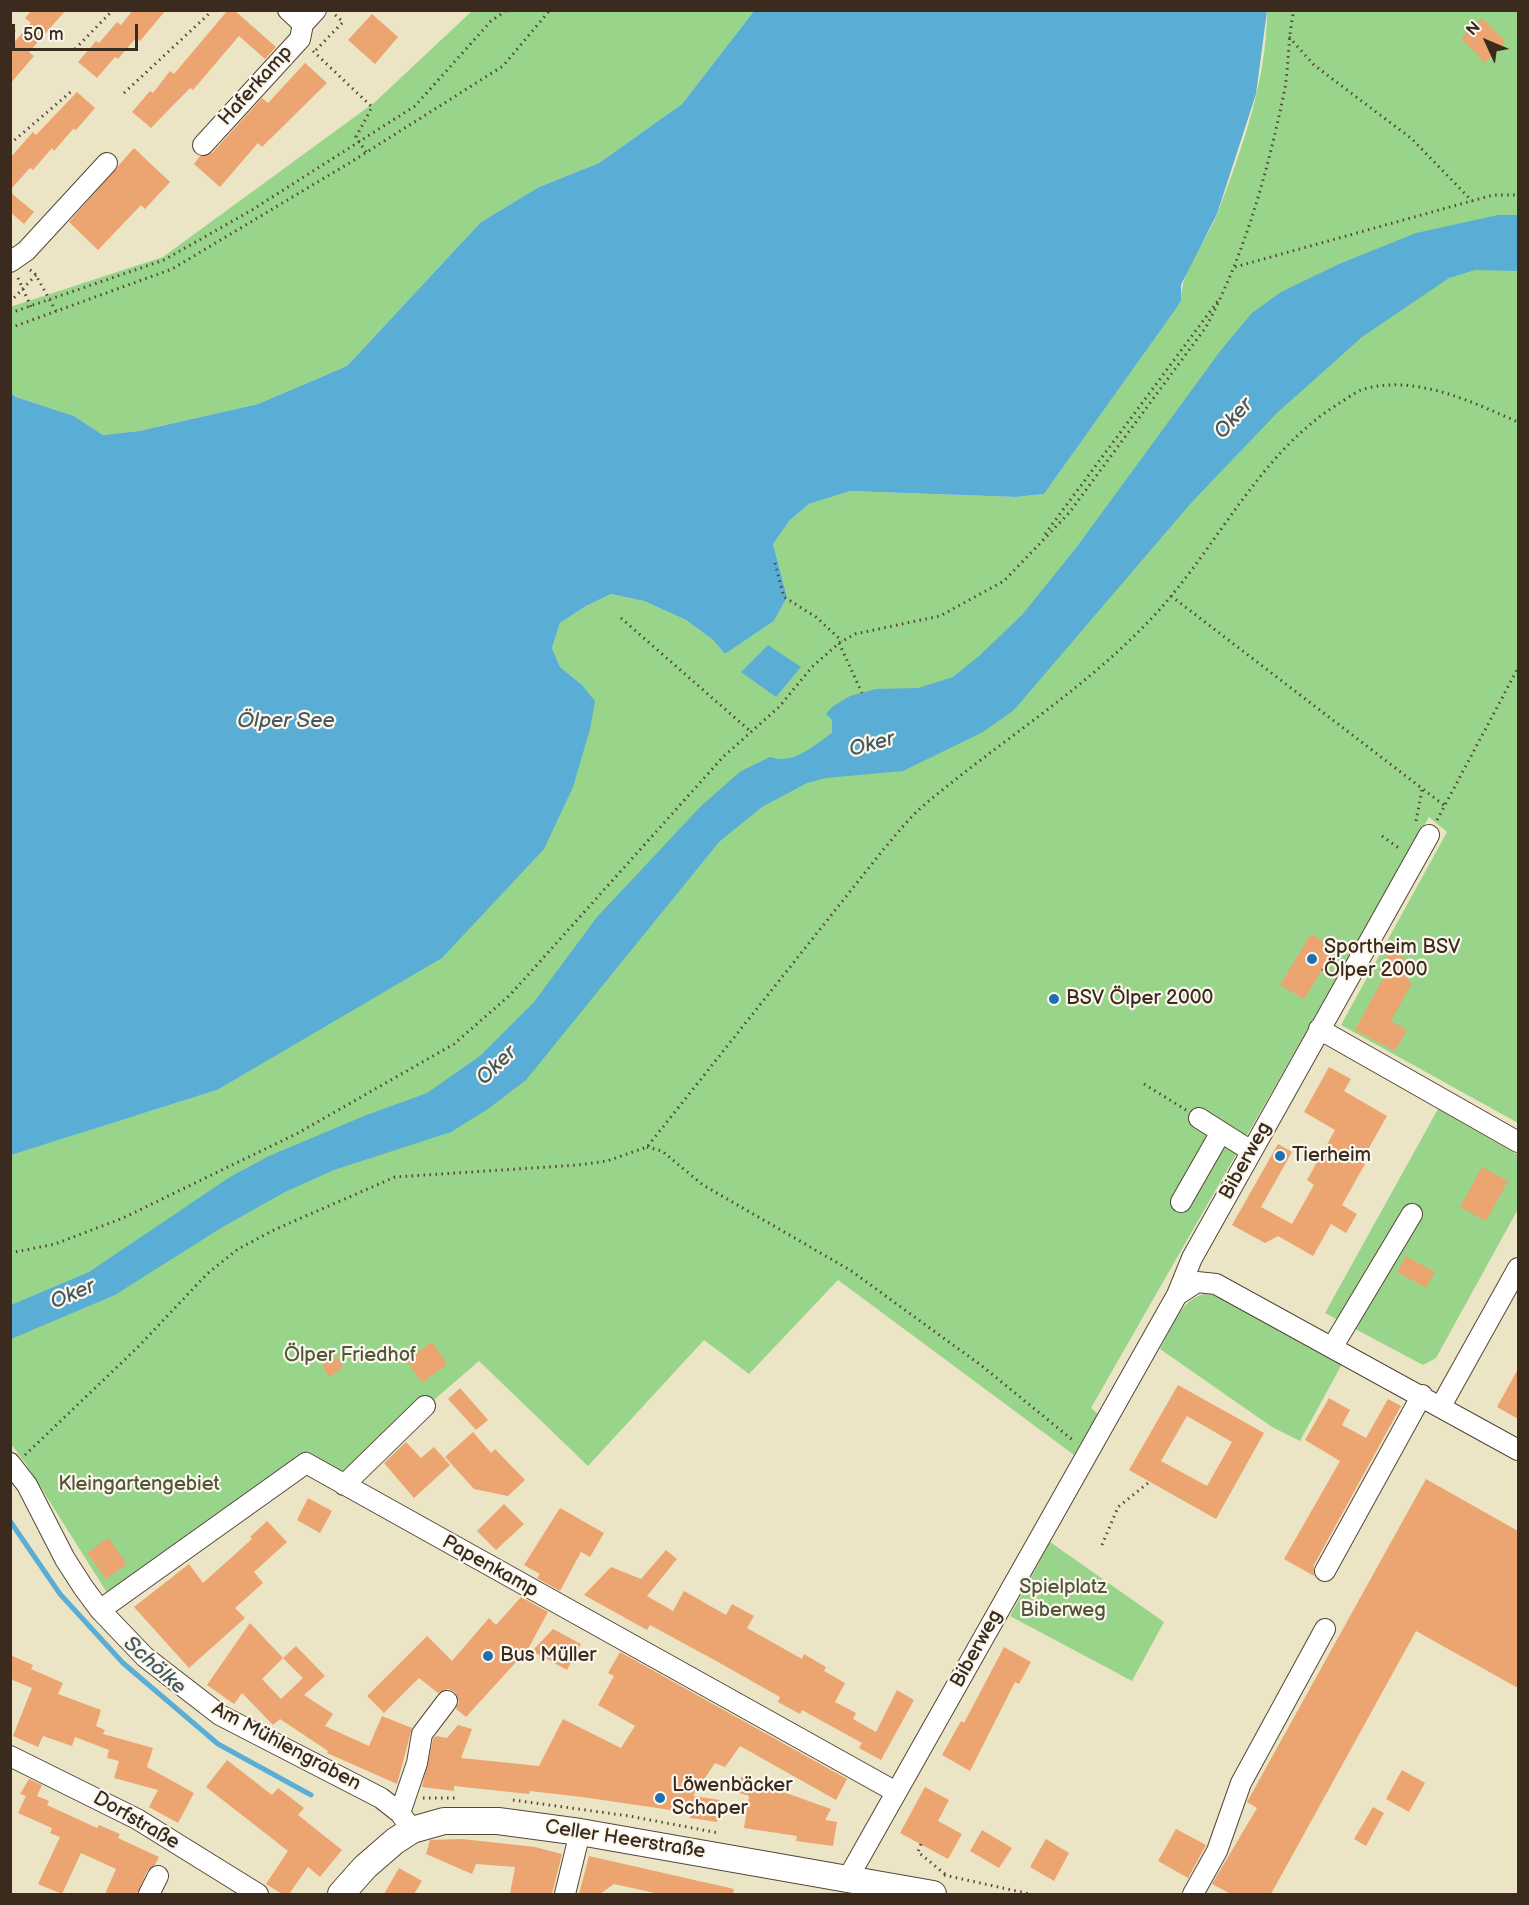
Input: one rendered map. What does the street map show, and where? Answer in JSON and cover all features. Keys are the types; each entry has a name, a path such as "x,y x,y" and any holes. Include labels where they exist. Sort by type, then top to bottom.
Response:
{"main road":[{"name":"Celler Heerstraße","path":"341,1894 406,1821 488,1821 580,1832 848,1878 940,1885"}],"street":[{"name":"Haferkamp","path":"203,145 300,39 309,17 288,10"},
{"path":"11,263 26,252 106,163"},
{"name":"Biberweg","path":"848,1878 1177,1295 1192,1258 1429,835"},
{"path":"1319,1029 1518,1142"},
{"path":"1199,1118 1251,1151"},
{"path":"1181,1202 1221,1132"},
{"path":"1333,1346 1412,1214"},
{"path":"1441,1406 1517,1275"},
{"path":"1177,1295 1197,1282 1216,1284 1333,1346 1518,1450"},
{"path":"1325,1571 1422,1395"},
{"path":"344,1485 425,1406"},
{"name":"Papenkamp","path":"100,1610 306,1463 896,1792"},
{"name":"Am Mühlengraben","path":"11,1464 27,1485 65,1559 100,1610 145,1657 220,1715 381,1798 406,1821"},
{"path":"1193,1894 1217,1851 1241,1783 1325,1629"},
{"path":"406,1821 422,1734 447,1701"},
{"name":"Dorfstraße","path":"10,1756 137,1819 258,1894"},
{"path":"565,1894 580,1832"},
{"path":"149,1894 158,1876"}],"path":[{"path":"75,49 113,10"},
{"path":"124,93 213,10"},
{"path":"314,52 343,22 331,10"},
{"path":"10,313 164,260 252,210 415,106 491,21 507,10"},
{"path":"10,328 172,270 503,66 550,10"},
{"path":"10,1253 55,1244 123,1218 298,1133 454,1044 510,995 723,757 779,707 812,667 840,642 855,634 940,616 1004,581 1069,513 1206,327 1223,295 1256,208 1273,150 1286,79 1294,10"},
{"path":"309,17 314,52 372,106 356,136 366,152"},
{"path":"10,34 15,30"},
{"path":"1289,38 1314,65 1412,139 1472,201"},
{"path":"10,144 73,90"},
{"path":"1235,267 1493,195 1518,195"},
{"path":"11,263 36,275 52,300 57,313"},
{"path":"11,263 31,307"},
{"path":"10,302 36,275"},
{"path":"1039,542 1223,295"},
{"path":"11,1464 25,1455 138,1348 207,1274 238,1249 276,1228 395,1177 578,1165 607,1161 647,1147 868,868 921,807 1121,648 1171,596 1263,473 1298,436 1330,410 1361,390 1396,386 1424,388 1453,395 1518,422"},
{"path":"775,563 784,597 816,617 840,642 862,693"},
{"path":"1171,596 1445,806"},
{"path":"621,618 635,633 750,731"},
{"path":"1429,835 1518,668"},
{"path":"1382,836 1415,859"},
{"path":"1144,1083 1179,1105"},
{"path":"647,1147 662,1151 704,1185 850,1269 982,1366 1088,1452"},
{"path":"1102,1545 1118,1507 1148,1483"},
{"path":"921,1844 918,1852 940,1885"}],"green space":[{"path":"472,11 754,11 682,104 599,163 539,187 481,222 347,366 258,404 139,431 103,435 74,416 16,397 11,393 10,307 163,257 375,102"},
{"path":"1267,11 1518,11 1518,1123 1341,1025 1447,832 1429,817 1091,1408 1098,1414 1074,1455 838,1280 749,1374 704,1340 588,1466 479,1361 340,1481 306,1462 111,1599 11,1444 10,1155 217,1090 581,684 560,667 552,648 560,623 586,606 611,594 644,601 686,620 713,640 725,654 774,621 787,597 773,544 790,520 809,504 850,491 1016,497 1044,494 1181,301 1185,277 1218,212 1252,113 1263,62"},
{"path":"1438,1109 1518,1155 1518,1209 1436,1358 1423,1365 1325,1313"},
{"path":"1217,1295 1342,1364 1300,1441 1272,1427 1160,1349 1184,1307 1198,1296"},
{"name":"Spielplatz Biberweg","path":"1050,1542 1164,1622 1132,1681 1010,1616"}],"water":[{"name":"Ölper See","path":"754,11 1267,11 1256,94 1217,214 1181,285 1181,301 1044,494 1016,497 850,491 809,504 790,520 773,544 787,597 774,621 725,654 713,640 686,620 644,601 611,594 586,606 560,623 552,648 560,667 581,684 595,701 590,729 573,787 544,849 442,958 217,1090 11,1155 11,393 16,397 74,416 103,435 139,431 258,404 347,366 481,222 539,187 599,163 682,104"},
{"name":"Oker","path":"1498,215 1518,215 1518,271 1475,270 1449,278 1362,337 1277,413 1191,503 1014,710 983,732 903,771 826,778 807,783 762,807 719,842 526,1080 488,1109 451,1132 334,1170 285,1192 221,1228 115,1295 11,1339 11,1305 89,1272 230,1177 269,1156 364,1116 427,1093 480,1056 534,1002 597,917 702,805 741,771 770,757 779,759 803,753 832,733 832,720 826,714 832,707 850,696 876,689 918,688 953,677 979,656 1022,615 1076,548 1221,350 1252,313 1281,292 1339,264 1416,233"},
{"path":"768,645 801,667 776,697 741,672"}],"building":[{"path":"32,10 66,10 29,52 34,56 10,84 10,47 31,23 25,18"},
{"path":"133,10 166,10 140,41 136,38 97,78 78,62 96,41 99,43 117,22 121,25"},
{"path":"228,10 234,10 276,47 265,59 239,36 193,90 190,88 151,128 132,112 150,91 153,93 170,71 174,74"},
{"path":"372,14 398,37 375,64 348,40"},
{"path":"1482,18 1506,42 1485,63 1461,38"},
{"path":"305,63 327,83 262,147 258,143 220,187 194,164 200,156 212,153 262,98 268,103"},
{"path":"77,92 95,108 76,130 73,129 54,151 52,148 33,170 30,168 10,190 10,158 33,132 36,135"},
{"path":"134,148 170,182 145,209 141,205 98,250 69,222"},
{"path":"10,192 34,212 24,224 10,212"},
{"name":"Sportheim BSV Ölper 2000","path":"1311,934 1335,949 1304,999 1280,985"},
{"path":"1390,951 1416,964 1407,980 1412,983 1391,1021 1407,1030 1395,1051 1355,1030 1385,975 1379,972"},
{"path":"1329,1067 1351,1079 1344,1091 1387,1116 1361,1162 1365,1164 1342,1205 1357,1214 1346,1233 1331,1224 1313,1256 1278,1236 1265,1243 1232,1225 1278,1144 1292,1152 1261,1207 1292,1224 1314,1185 1307,1180 1335,1130 1304,1112"},
{"path":"1482,1167 1508,1181 1486,1221 1460,1207"},
{"path":"1406,1256 1435,1272 1426,1288 1397,1272"},
{"path":"432,1342 447,1364 422,1383 406,1360"},
{"path":"337,1356 343,1368 329,1377 322,1365"},
{"path":"1518,1369 1518,1419 1497,1407"},
{"path":"1178,1385 1264,1433 1216,1519 1129,1470","holes":["1187,1416 1232,1442 1207,1486 1161,1461"]},
{"path":"460,1388 488,1420 476,1430 448,1399"},
{"path":"1329,1398 1350,1410 1342,1425 1366,1438 1388,1399 1401,1406 1314,1565 1314,1576 1284,1559 1340,1461 1305,1440"},
{"path":"473,1432 491,1453 495,1449 525,1480 508,1496 474,1489 445,1457"},
{"path":"406,1442 421,1458 434,1447 450,1465 414,1498 384,1463"},
{"path":"1426,1479 1518,1531 1518,1688 1416,1631 1271,1894 1231,1894 1212,1884 1257,1808 1247,1802"},
{"path":"308,1498 332,1511 320,1533 297,1520"},
{"path":"504,1504 524,1524 496,1550 477,1531"},
{"path":"560,1508 604,1533 590,1557 581,1552 560,1591 537,1578 540,1574 524,1565"},
{"path":"267,1521 287,1542 254,1572 263,1583 235,1608 245,1618 189,1668 134,1607 189,1564 203,1583 252,1539 250,1537"},
{"path":"108,1538 127,1564 106,1579 87,1553"},
{"path":"666,1550 677,1559 647,1596 673,1611 684,1591 726,1615 732,1604 754,1616 747,1628 802,1659 804,1654 826,1667 824,1671 845,1683 835,1702 856,1713 853,1719 876,1732 897,1690 914,1700 881,1760 859,1748 862,1743 802,1710 800,1714 778,1702 780,1697 718,1662 650,1625 647,1630 584,1595 611,1567 641,1579"},
{"name":"Bus Müller","path":"521,1597 548,1612 528,1649 466,1717 456,1709 459,1702 455,1692 448,1689 438,1693 419,1678 384,1713 367,1696 427,1636 452,1661 489,1618 496,1625"},
{"path":"250,1623 283,1658 296,1646 325,1676 304,1695 333,1714 325,1726 369,1746 382,1716 412,1728 397,1784 327,1753 328,1751 280,1719 273,1725 242,1693 234,1704 207,1685","holes":["283,1658 303,1678 281,1699 262,1679"]},
{"path":"553,1629 581,1644 567,1670 532,1651"},
{"path":"1004,1647 1031,1662 1019,1684 1015,1682 970,1771 942,1755 961,1721 964,1723"},
{"path":"620,1652 847,1779 836,1800 740,1746 725,1767 715,1763 693,1796 720,1800 717,1822 690,1818 691,1813 582,1797 454,1786 454,1791 422,1787 433,1739 436,1736 447,1738 458,1725 472,1729 461,1758 539,1766 563,1719 621,1748 635,1726 598,1705 614,1676 608,1673"},
{"path":"10,1655 33,1665 31,1669 63,1683 58,1694 101,1710 96,1726 105,1730 103,1734 153,1748 147,1767 194,1793 178,1823 149,1807 158,1790 114,1778 119,1761 107,1758 109,1750 75,1737 72,1746 43,1736 38,1747 13,1736 32,1688 10,1679"},
{"path":"227,1760 272,1795 278,1788 304,1808 298,1815 342,1850 320,1877 308,1867 289,1894 282,1894 266,1884 288,1851 206,1787"},
{"path":"1402,1770 1425,1783 1409,1812 1386,1799"},
{"path":"741,1777 831,1809 825,1820 837,1822 833,1846 796,1841 797,1836 744,1828 749,1796 736,1792"},
{"path":"29,1779 42,1785 37,1796 49,1801 47,1805 97,1828 99,1825 120,1834 118,1838 159,1857 155,1865 147,1871 137,1894 105,1894 116,1869 81,1853 62,1894 38,1884 60,1837 50,1833 52,1828 18,1813 26,1796 20,1794"},
{"path":"925,1787 949,1800 938,1821 962,1834 948,1859 900,1833"},
{"path":"1373,1807 1384,1813 1366,1846 1354,1839"},
{"path":"1176,1829 1206,1845 1188,1878 1158,1861"},
{"path":"982,1830 1012,1848 999,1868 970,1851"},
{"path":"462,1839 535,1847 562,1854 552,1894 510,1894 515,1867 476,1864 472,1874 426,1854 430,1840"},
{"path":"1046,1839 1069,1853 1054,1881 1030,1867"},
{"path":"589,1856 734,1889 733,1894 659,1894 614,1884 600,1894 579,1894"},
{"path":"399,1868 422,1881 414,1894 384,1894"}],"waterway":[{"name":"Schölke","path":"10,1521 60,1594 123,1663 218,1744 311,1795"}],"place":[{"name":"Sportheim BSV Ölper 2000","path":"1312,959"},
{"name":"BSV Ölper 2000","path":"1054,999"},
{"name":"Tierheim","path":"1280,1156"},
{"name":"Bus Müller","path":"488,1656"},
{"name":"Löwenbäcker Schaper","path":"660,1798"}],"park label":[{"name":"Ölper Friedhof","path":"350,1356"},
{"name":"Kleingartengebiet","path":"139,1485"}]}
